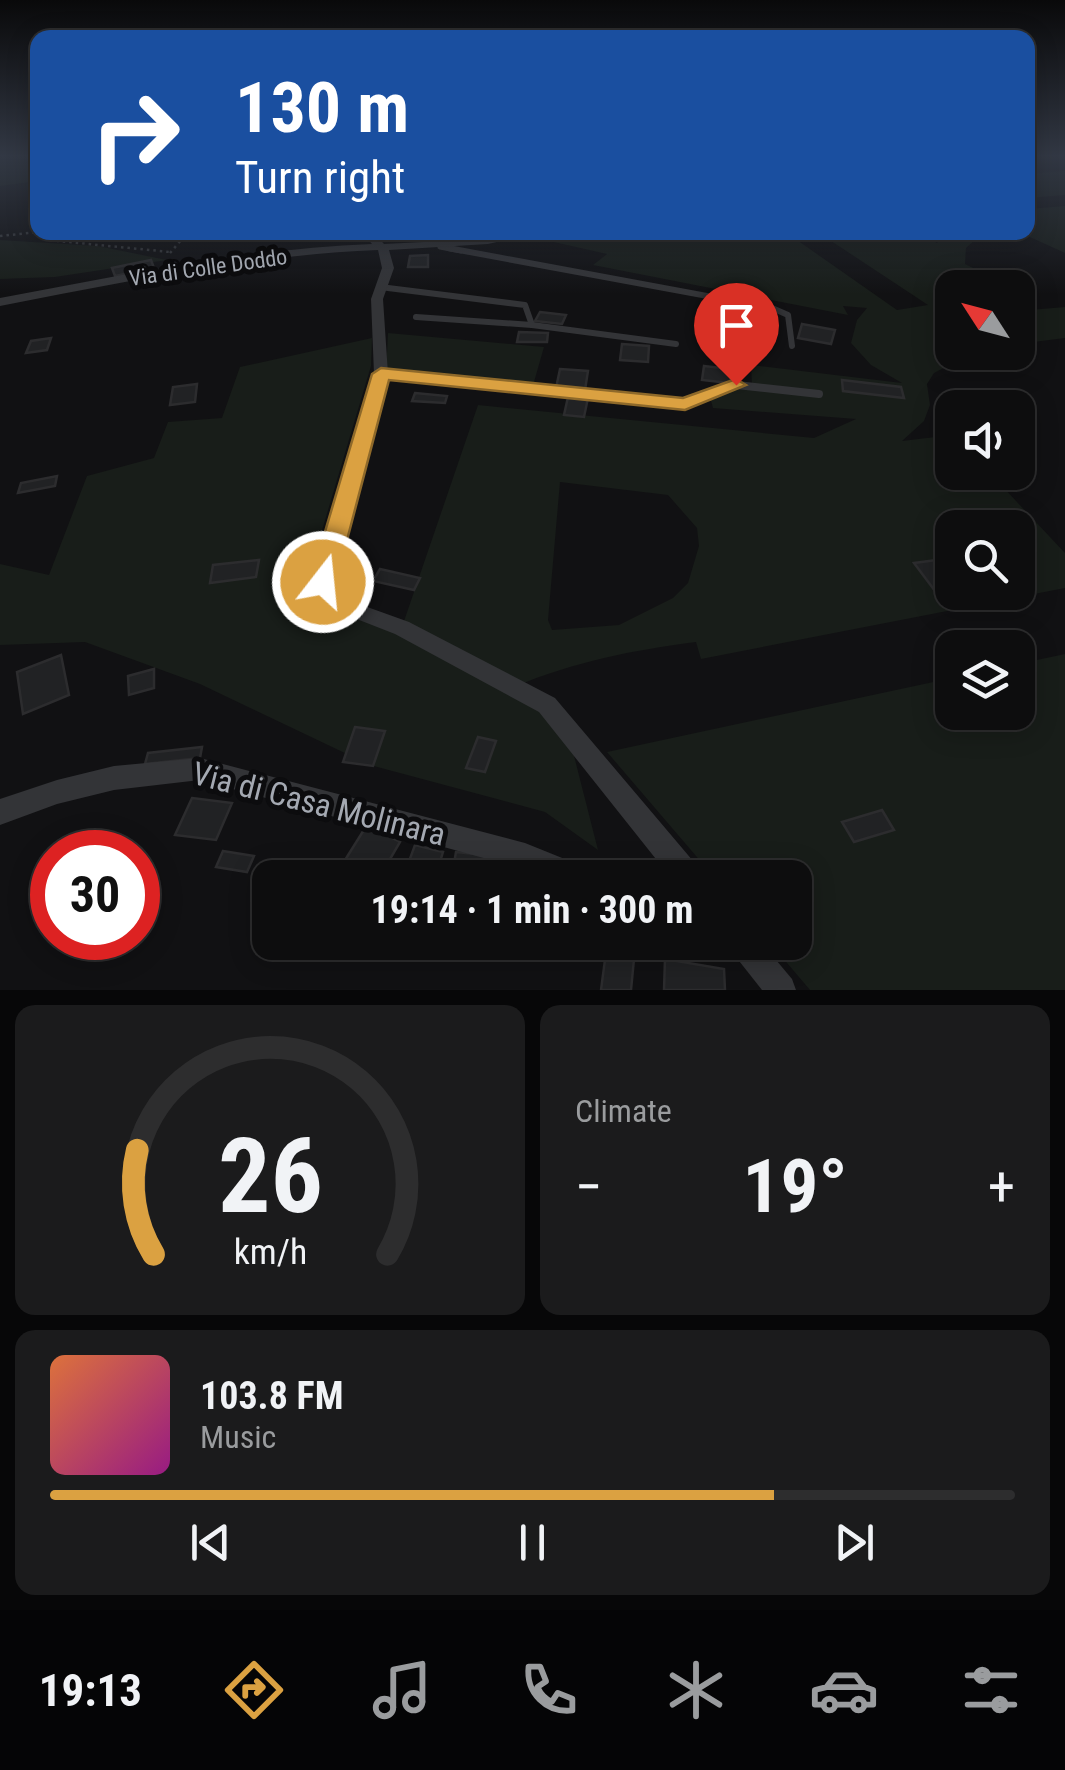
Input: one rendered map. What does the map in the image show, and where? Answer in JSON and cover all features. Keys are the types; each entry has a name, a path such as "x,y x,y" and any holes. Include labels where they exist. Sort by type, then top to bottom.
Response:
{"street":[{"path":"374,240 383,249 388,268 380,287 381,374 323,582 338,604 402,628 547,706 675,860"},
{"name":"Via di Colle Doddo","path":"0,302 165,272 340,249 440,247 485,240"},
{"name":"Via di Casa Molinara","path":"0,812 114,778 200,769 534,860"},
{"path":"757,960 781,990"}],"lane":[{"path":"440,247 772,308 788,315 792,346"},
{"path":"380,287 526,305 532,325"},
{"path":"416,317 532,325 676,344"},
{"path":"381,374 685,404 736,385 818,394"}],"path":[{"path":"0,236 30,233"},
{"path":"56,240 170,252"},
{"path":"165,272 170,252 181,240"}],"shaded area":[{"path":"1065,206 1065,253 1035,239 1035,208"},
{"path":"0,240 98,246 167,260 55,277 0,279"},
{"path":"545,240 797,240 897,310 928,305 830,240 975,240 966,248 965,264 977,270 935,270 935,370 940,370 927,384 930,405 924,421 902,441 935,437 935,490 1006,490 1025,510 935,510 935,610 952,610 701,659 696,642 649,649 582,664 516,686 570,740 598,850 545,812 370,765 200,684 85,642 0,645 0,564 49,575 87,476 154,458 168,422 222,418 240,367 372,338 371,366 303,594 326,597 402,627 478,405 814,438 856,419 713,408 710,397 737,385 752,386 751,365 902,383 871,365 851,343 857,320 867,308 843,306 848,315 593,265 607,254","holes":["560,482 668,495 697,528 699,546 688,583 673,598 619,625 552,630 548,620"]},
{"path":"1065,307 1065,338 1035,342 1035,310"},
{"path":"388,333 544,347 532,389 386,374"},
{"path":"1035,521 1065,553 1065,588 1035,594"},
{"path":"1065,654 1065,990 810,990 784,960 812,960 812,860 699,860 607,752 935,682 935,730 1035,730 1035,660"}],"building":[{"path":"428,255 428,267 408,267 410,256"},
{"path":"151,260 154,268 115,276 112,268"},
{"path":"540,312 566,315 562,324 535,321"},
{"path":"802,324 835,330 831,344 798,338"},
{"path":"519,332 548,333 547,342 517,342"},
{"path":"51,338 47,350 26,353 31,341"},
{"path":"622,344 649,346 648,362 620,360"},
{"path":"704,366 731,369 730,383 702,380"},
{"path":"560,369 588,371 585,390 556,388"},
{"path":"842,380 901,387 904,398 843,391"},
{"path":"197,384 195,402 170,405 173,387"},
{"path":"415,393 447,396 445,403 412,401"},
{"path":"568,397 588,398 584,417 564,415"},
{"path":"57,476 55,486 18,493 21,483"},
{"path":"259,560 256,577 210,583 213,565"},
{"path":"935,560 935,591 914,563"},
{"path":"380,569 420,578 414,590 373,581"},
{"path":"61,655 69,695 23,714 17,672"},
{"path":"154,669 154,688 129,695 128,676"},
{"path":"355,727 385,731 373,766 343,762"},
{"path":"478,737 496,741 485,772 466,768"},
{"path":"202,747 200,758 145,764 148,753"},
{"path":"192,798 232,803 216,840 175,835"},
{"path":"882,810 894,830 854,842 842,822"},
{"path":"367,825 400,842 390,860 345,860"},
{"path":"415,845 443,852 441,860 410,860"},
{"path":"223,851 254,856 247,872 216,867"},
{"path":"456,852 485,855 484,860 455,860"},
{"path":"605,960 634,960 631,990 601,990"},
{"path":"665,960 724,969 725,990 664,990"}],"route":[{"path":"323,582 381,374 685,404 736,385"}]}
